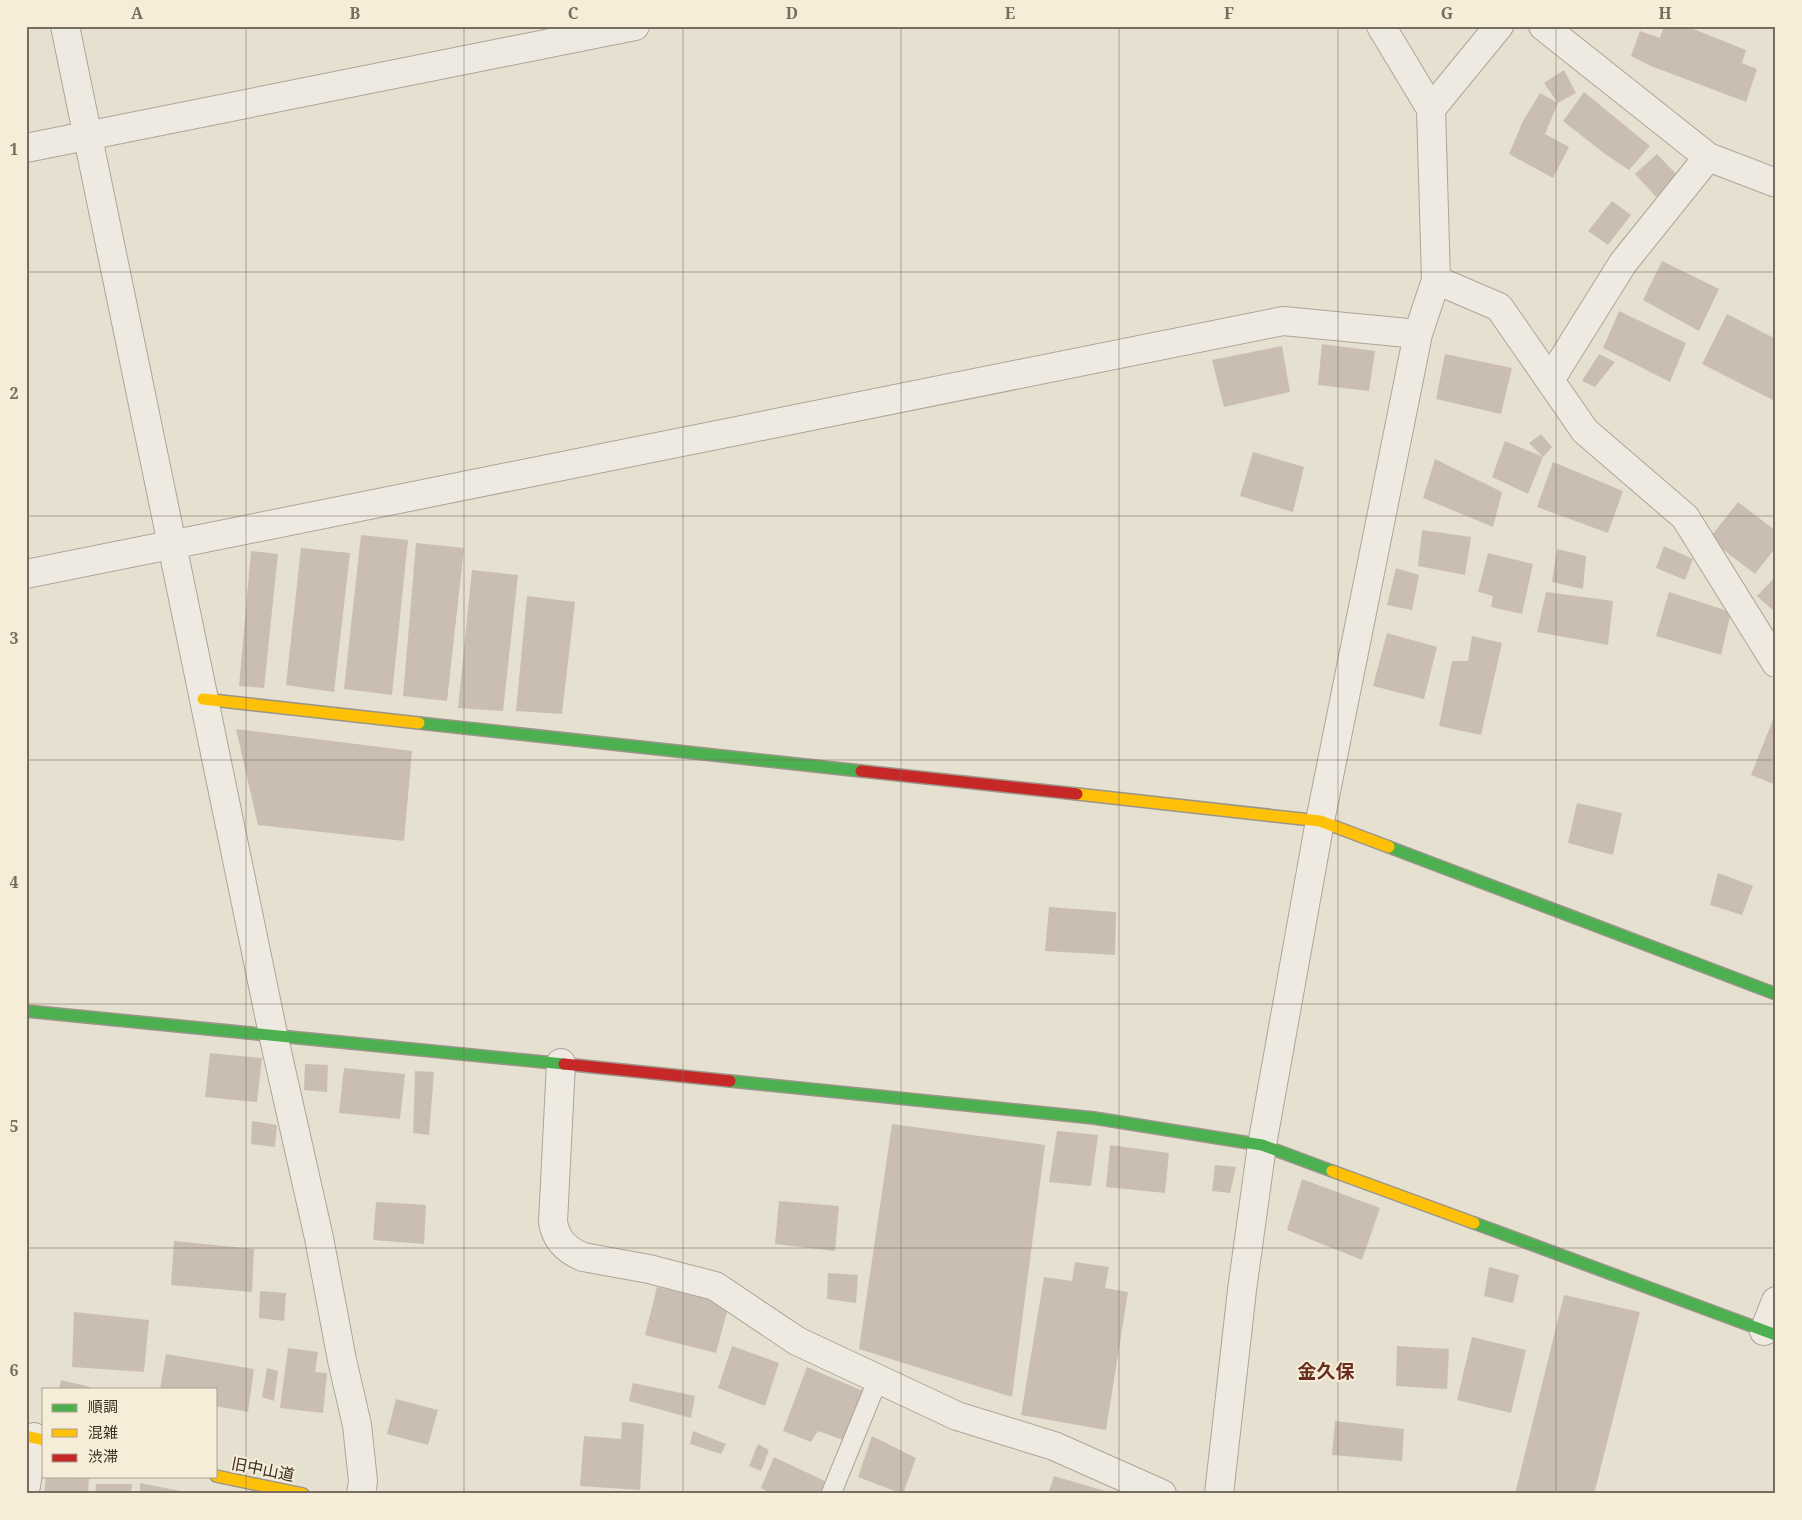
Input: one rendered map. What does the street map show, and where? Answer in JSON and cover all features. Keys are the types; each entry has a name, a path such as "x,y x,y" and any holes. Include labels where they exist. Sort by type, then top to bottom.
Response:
{"street":[{"path":"65,26 273,1034 319,1238 342,1360 357,1425 363,1481 361,1494"},
{"path":"26,148 635,26"},
{"path":"1219,1494 1242,1290 1262,1145 1320,820 1418,334 1436,280 1431,109 1381,26"},
{"path":"1431,109 1500,26"},
{"path":"1543,26 1708,157 1776,182"},
{"path":"1550,380 1623,263 1708,157"},
{"path":"1436,280 1498,307 1586,431 1684,517 1776,663"},
{"path":"26,574 1283,321 1418,334"},
{"path":"204,699 1320,820 1776,994"},
{"path":"26,1011 273,1034 1094,1118 1262,1145 1770,1333 1776,1301"},
{"path":"561,1063 553,1222 559,1240 574,1253 583,1257 649,1269 715,1286 797,1341 957,1416 1054,1446 1162,1494"},
{"path":"26,1486 35,1438"},
{"name":"旧中山道","path":"218,1476 303,1494"}],"lane":[{"path":"831,1494 878,1379"}],"building":[{"path":"1664,26 1686,26 1746,50 1742,63 1757,69 1746,102 1651,66 1631,56 1640,31 1660,38"},
{"path":"1564,70 1576,93 1558,103 1544,83"},
{"path":"1584,92 1650,146 1629,170 1563,121"},
{"path":"1540,93 1558,103 1545,134 1569,147 1553,178 1509,154 1523,121"},
{"path":"1657,154 1678,176 1656,197 1635,174"},
{"path":"1612,201 1631,215 1608,245 1588,231"},
{"path":"1662,261 1719,289 1699,331 1643,300"},
{"path":"1619,311 1686,343 1670,382 1603,348"},
{"path":"1727,314 1776,339 1775,401 1702,364"},
{"path":"1322,344 1375,351 1369,391 1318,385"},
{"path":"1282,346 1290,392 1224,407 1212,360"},
{"path":"1445,354 1512,368 1501,414 1436,399"},
{"path":"1599,354 1615,362 1595,387 1582,381"},
{"path":"1541,434 1552,447 1543,457 1529,443"},
{"path":"1505,441 1543,457 1528,494 1492,477"},
{"path":"1253,452 1304,467 1293,512 1240,496"},
{"path":"1435,459 1502,492 1493,527 1423,498"},
{"path":"1553,462 1623,491 1608,533 1537,507"},
{"path":"1738,502 1776,531 1776,547 1755,574 1709,539"},
{"path":"1422,530 1471,537 1465,575 1418,566"},
{"path":"361,535 408,540 392,695 344,689"},
{"path":"416,543 464,548 447,701 403,696"},
{"path":"1664,546 1693,559 1685,580 1656,568"},
{"path":"301,548 350,553 334,692 286,685"},
{"path":"1557,549 1586,556 1583,589 1552,582"},
{"path":"251,551 278,554 264,688 239,686"},
{"path":"1488,553 1533,564 1522,614 1491,607 1493,596 1478,592"},
{"path":"1396,568 1419,575 1412,610 1387,605"},
{"path":"472,570 518,575 503,711 458,708"},
{"path":"1776,576 1776,613 1757,596"},
{"path":"1546,592 1613,601 1608,645 1537,632"},
{"path":"1669,592 1731,612 1721,655 1656,636"},
{"path":"527,596 575,602 562,714 516,711"},
{"path":"1387,633 1437,647 1424,699 1373,686"},
{"path":"1472,636 1502,643 1481,735 1439,726 1452,661 1468,661"},
{"path":"1776,712 1776,785 1751,775"},
{"path":"236,729 412,751 404,841 258,825"},
{"path":"1577,803 1622,813 1613,855 1568,843"},
{"path":"1718,873 1753,886 1742,915 1710,905"},
{"path":"1049,907 1116,912 1115,955 1045,951"},
{"path":"210,1053 262,1058 257,1102 205,1097"},
{"path":"305,1064 328,1065 327,1092 304,1090"},
{"path":"344,1068 405,1074 400,1119 339,1113"},
{"path":"415,1071 434,1072 429,1135 413,1133"},
{"path":"252,1121 277,1125 275,1147 251,1144"},
{"path":"892,1124 1045,1145 1012,1397 859,1349"},
{"path":"1057,1131 1098,1135 1091,1186 1049,1182"},
{"path":"1110,1145 1169,1153 1165,1193 1106,1187"},
{"path":"1215,1165 1236,1167 1230,1193 1212,1191"},
{"path":"1302,1179 1380,1208 1362,1260 1287,1230"},
{"path":"779,1201 839,1206 835,1251 775,1244"},
{"path":"376,1202 426,1205 424,1244 373,1240"},
{"path":"174,1241 254,1249 252,1292 171,1285"},
{"path":"1075,1262 1109,1267 1105,1288 1128,1292 1106,1430 1021,1415 1044,1277 1072,1281"},
{"path":"1489,1267 1519,1275 1513,1303 1484,1296"},
{"path":"828,1273 858,1275 856,1303 827,1299"},
{"path":"657,1287 729,1304 716,1353 645,1335"},
{"path":"260,1291 286,1293 284,1321 259,1318"},
{"path":"1564,1295 1640,1312 1594,1494 1515,1494"},
{"path":"74,1312 149,1320 144,1372 72,1367"},
{"path":"1472,1337 1526,1350 1511,1413 1457,1400"},
{"path":"732,1346 779,1363 765,1406 718,1388"},
{"path":"1397,1346 1449,1349 1447,1389 1396,1386"},
{"path":"288,1348 318,1352 315,1372 327,1373 323,1413 280,1408"},
{"path":"166,1354 254,1369 248,1412 218,1406 218,1388 160,1388"},
{"path":"807,1367 863,1391 843,1440 818,1431 811,1442 783,1431"},
{"path":"267,1368 278,1371 274,1401 262,1397"},
{"path":"61,1380 90,1387 90,1388 59,1388"},
{"path":"633,1383 695,1396 691,1418 629,1401"},
{"path":"396,1399 438,1410 428,1445 387,1434"},
{"path":"1335,1421 1404,1429 1402,1461 1332,1455"},
{"path":"622,1422 644,1424 640,1490 580,1486 584,1436 621,1439"},
{"path":"693,1431 726,1444 721,1454 690,1444"},
{"path":"872,1436 916,1458 903,1494 858,1477"},
{"path":"758,1444 769,1450 761,1471 749,1466"},
{"path":"774,1457 829,1483 824,1494 772,1494 761,1488"},
{"path":"1054,1476 1112,1493 1112,1494 1048,1494"},
{"path":"46,1478 89,1478 88,1494 44,1494"},
{"path":"140,1483 191,1493 191,1494 140,1494"},
{"path":"96,1484 132,1484 131,1494 95,1494"}],"traffic: fast":[{"path":"419,723 861,771"},
{"path":"1389,847 1776,994"},
{"path":"26,1011 564,1064"},
{"path":"730,1081 1094,1118 1262,1145 1332,1171"},
{"path":"1474,1223 1776,1335"}],"traffic: slow":[{"path":"203,699 419,723"},
{"path":"1077,794 1320,821 1389,847"},
{"path":"1332,1171 1474,1223"},
{"path":"26,1436 42,1440"},
{"path":"218,1476 303,1494"}],"traffic: jam":[{"path":"861,771 1077,794"},
{"path":"564,1064 730,1081"}],"district":[{"name":"金久保","path":"1326,1371"}]}
